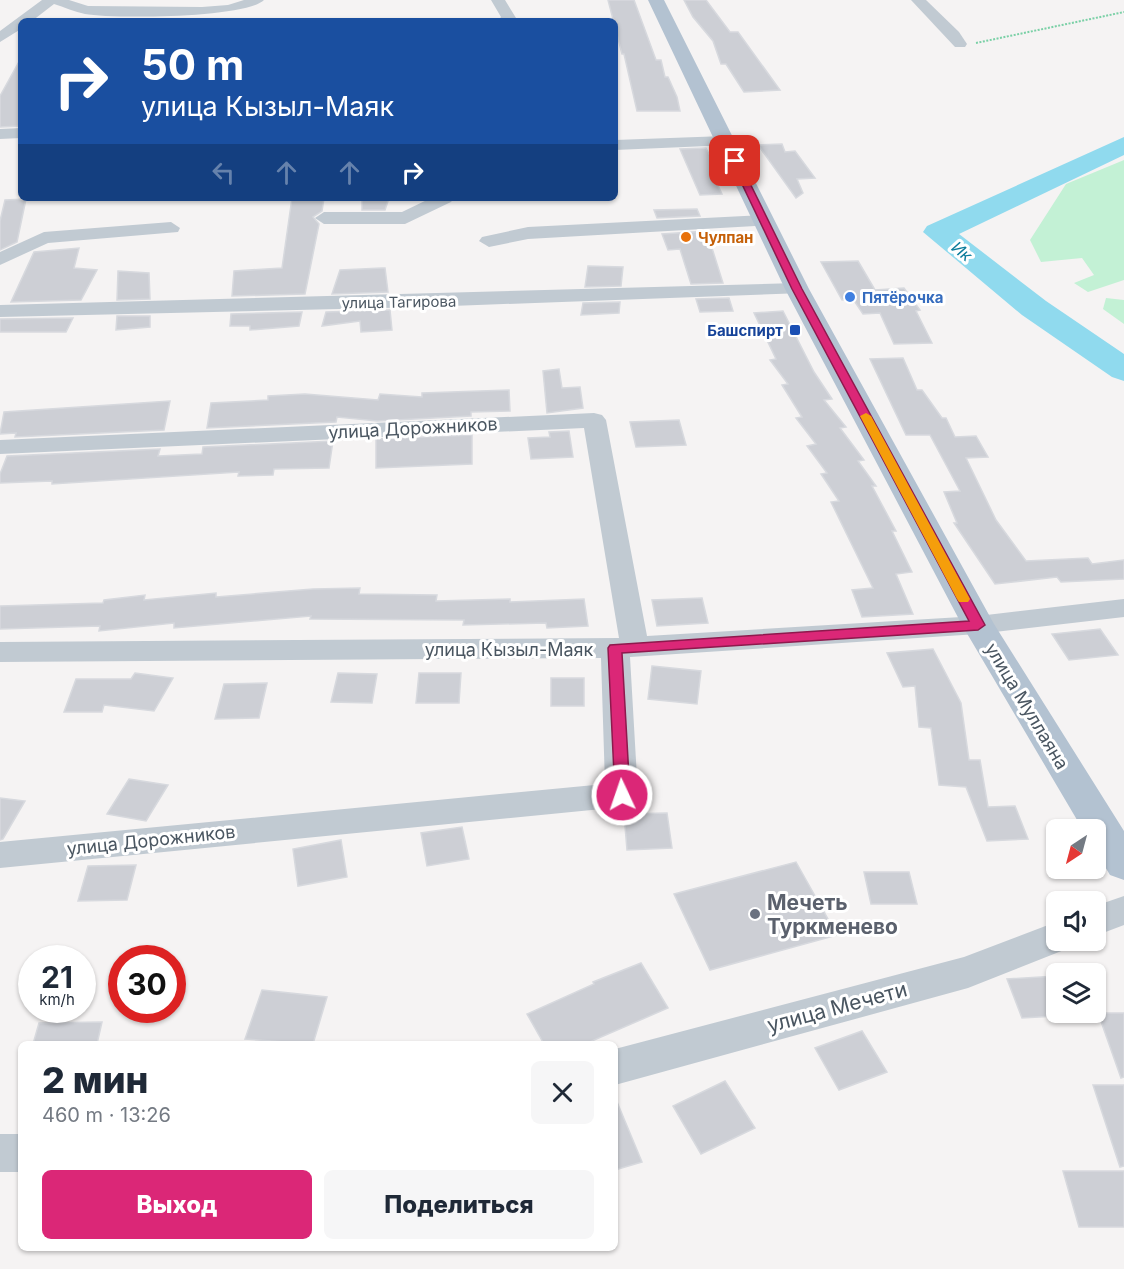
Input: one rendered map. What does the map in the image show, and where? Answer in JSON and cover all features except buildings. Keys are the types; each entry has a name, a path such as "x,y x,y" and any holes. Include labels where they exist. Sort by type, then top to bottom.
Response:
{"main road":[{"name":"улица Муллаяна","path":"656,0 797,289 978,625 1124,864"}],"street":[{"path":"28,18 53,0 87,10 202,11 230,9 256,0 271,0"},
{"path":"498,0 509,18"},
{"path":"918,0 954,35 960,44"},
{"path":"87,10 97,18"},
{"path":"0,38 18,25"},
{"path":"0,134 18,133"},
{"path":"618,145 725,141"},
{"path":"324,218 405,218 439,201"},
{"path":"489,241 528,233 765,221"},
{"path":"0,259 44,238 171,228"},
{"name":"улица Тагирова","path":"0,311 797,289"},
{"name":"улица Дорожников","path":"0,447 594,420 625,648 622,795 0,855"},
{"name":"улица Кызыл-Маяк","path":"0,652 625,648 978,625 1124,608"},
{"path":"1106,917 1124,910"},
{"name":"улица Мечети","path":"618,1066 968,972 1046,941"},
{"path":"0,1153 18,1153"}],"path":[{"path":"960,44 987,42 1124,12"}],"green space":[{"path":"1124,160 1124,280 1088,292 1074,283 1094,275 1082,258 1041,262 1030,240 1066,184"},
{"path":"1106,298 1124,300 1124,324 1103,309"}],"waterway":[{"name":"Ик","path":"1124,145 938,232 1034,308 1124,370"}],"slow traffic":[{"path":"866,416 964,599"}],"place":[{"name":"Чулпан","path":"686,237"},
{"name":"Пятёрочка","path":"850,297"},
{"name":"Башспирт","path":"795,330"},
{"name":"Мечеть Туркменево","path":"755,914"}],"route":[{"path":"622,795 615,648 978,625 797,289 735,161"}]}
